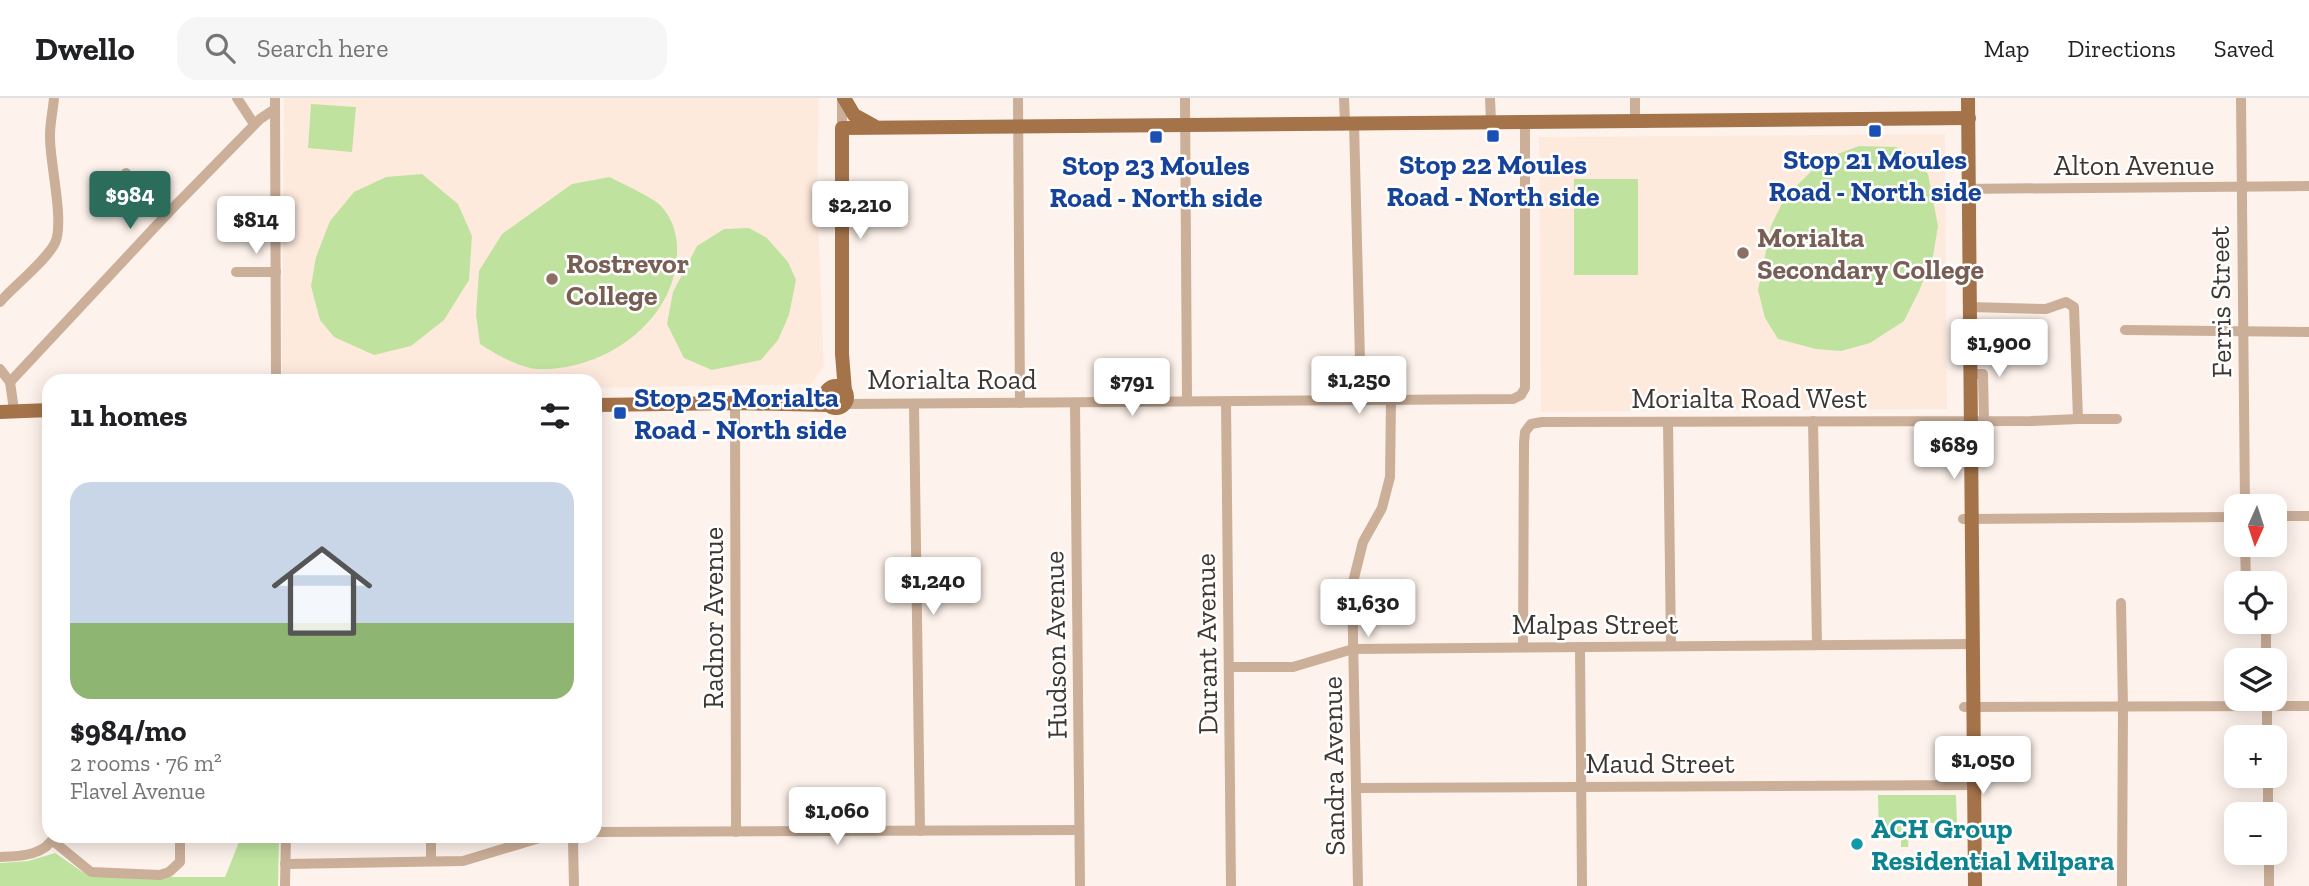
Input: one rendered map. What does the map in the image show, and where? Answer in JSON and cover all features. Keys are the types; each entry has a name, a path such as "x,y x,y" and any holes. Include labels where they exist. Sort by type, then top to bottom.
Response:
{"main road":[{"path":"843,98 854,115 879,128"},
{"path":"1959,98 1964,118"},
{"path":"1968,98 1964,118 1965,189 1973,421 1967,518 1968,644 1975,886"},
{"path":"837,392 842,354 842,128 1964,118"},
{"path":"1965,189 1973,421"},
{"name":"Morialta Road","path":"602,405 734,403 828,405 839,408 837,392 789,404"},
{"path":"7,411 42,410"},
{"path":"1966,886 1970,785"}],"street":[{"path":"0,302 55,243 57,228 50,136 54,98"},
{"path":"237,98 254,124"},
{"path":"842,128 843,98"},
{"path":"1018,98 1020,403"},
{"path":"1185,98 1187,401"},
{"path":"1344,98 1349,123 1361,400"},
{"path":"1490,98 1491,122"},
{"path":"1635,98 1635,121"},
{"name":"Ferris Street","path":"2241,98 2245,494"},
{"path":"7,411 10,382 275,103"},
{"path":"275,103 276,374"},
{"name":"Morialta Road","path":"837,392 914,404 1513,399 1521,395 1525,388 1525,122"},
{"path":"126,173 168,213"},
{"name":"Alton Avenue","path":"1965,189 2309,186"},
{"path":"236,272 276,272"},
{"path":"1970,307 2046,309 2066,302 2074,307 2078,419"},
{"path":"2125,330 2309,332"},
{"path":"0,369 10,382"},
{"name":"Sandra Avenue","path":"1358,886 1352,586 1363,542 1382,508 1390,477 1391,400"},
{"name":"Durant Avenue","path":"1226,401 1231,886"},
{"name":"Radnor Avenue","path":"734,403 736,832"},
{"name":"Hudson Avenue","path":"1075,403 1080,886"},
{"path":"914,404 920,831"},
{"name":"Morialta Road West","path":"1523,647 1523,456 1528,426 1542,422 2117,419"},
{"path":"1813,421 1817,645"},
{"path":"1668,422 1671,646"},
{"path":"2287,516 2309,516"},
{"path":"1967,518 2224,517"},
{"path":"2120,603 2123,708 2122,886"},
{"name":"Malpas Street","path":"1229,667 1293,667 1353,649 1968,644"},
{"path":"1580,647 1582,886"},
{"path":"1969,707 2123,708 2224,704"},
{"path":"2287,704 2309,706"},
{"name":"Maud Street","path":"1356,788 1970,785"},
{"path":"602,832 1079,830"},
{"path":"0,857 34,853 50,843"},
{"path":"58,843 91,872 160,875 169,872 180,862 180,843"},
{"path":"285,886 286,843"},
{"path":"431,843 431,861"},
{"path":"285,864 463,861 525,843"},
{"path":"574,843 574,886"},
{"path":"2269,865 2269,886"}],"shaded area":[{"name":"Rostrevor College","path":"284,98 819,98 817,193 824,366 811,384 602,388 602,374 282,374"},
{"name":"Morialta Secondary College","path":"1945,134 1947,409 1541,412 1539,137"}],"green space":[{"path":"311,104 356,107 352,152 308,148"},
{"path":"1859,146 1897,147 1914,159 1928,174 1938,226 1933,256 1919,291 1904,321 1870,343 1841,351 1816,349 1778,339 1765,318 1758,290 1771,226 1785,197 1824,159"},
{"path":"422,174 458,204 472,236 469,280 444,320 411,346 374,355 334,337 320,320 311,286 316,257 330,221 354,192 386,177"},
{"path":"610,177 657,202 669,217 674,229 677,255 673,280 663,302 649,321 631,338 610,352 587,362 563,367 539,369 516,364 480,344 476,315 479,271 502,234 572,184"},
{"path":"1574,179 1638,179 1638,275 1574,275"},
{"path":"749,228 767,238 788,262 796,280 789,315 778,340 761,360 712,370 684,358 667,324 673,292 697,246 724,229"},
{"path":"1878,795 1955,795 1957,823 1930,823 1909,834 1908,847 1901,847 1901,839 1879,839"},
{"path":"239,843 279,843 278,886 0,886 0,863 28,861 55,853 90,877 225,877"}],"place":[{"name":"Stop 21 Moules Road - North side","path":"1875,131"},
{"name":"Stop 22 Moules Road - North side","path":"1493,136"},
{"name":"Stop 23 Moules Road - North side","path":"1156,137"},
{"name":"Morialta Secondary College","path":"1743,253"},
{"name":"Rostrevor College","path":"552,279"},
{"name":"Stop 25 Morialta Road - North side","path":"620,413"},
{"name":"ACH Group Residential Milpara","path":"1857,844"}]}
